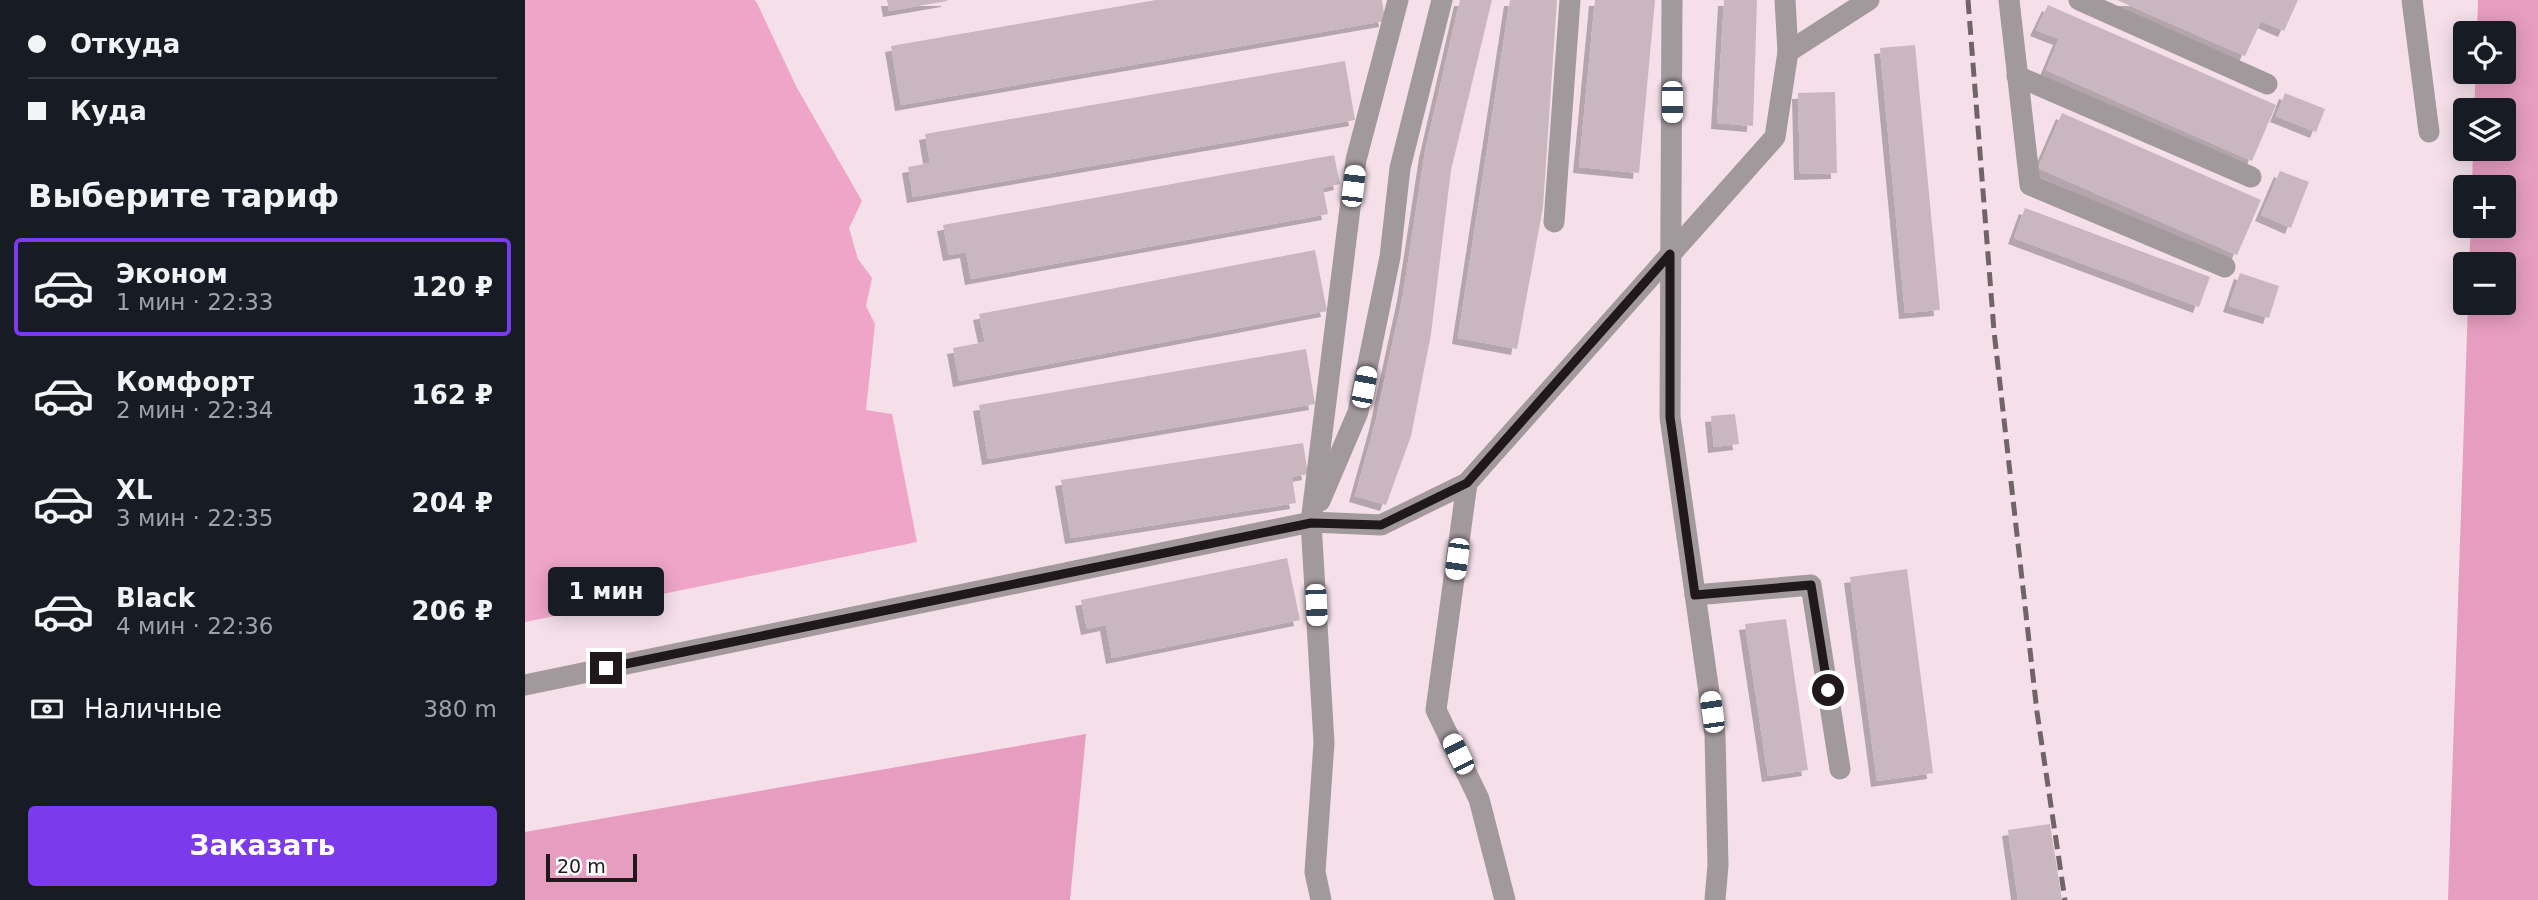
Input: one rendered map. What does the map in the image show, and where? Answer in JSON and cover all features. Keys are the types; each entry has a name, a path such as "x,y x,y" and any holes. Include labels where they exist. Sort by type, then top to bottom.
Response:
{"street":[{"path":"1321,900 1315,872 1324,743 1311,523 1356,160 1398,0"},
{"path":"1311,523 1359,412 1390,257 1401,168 1442,0"},
{"path":"1554,222 1570,0"},
{"path":"1672,0 1670,417 1715,735 1718,865 1715,900"},
{"path":"525,685 1311,523 1381,525 1467,483 1775,137 1788,52 1785,0"},
{"path":"1788,52 1869,0"},
{"path":"2008,0 2030,184 2225,267"},
{"path":"2079,0 2267,84"},
{"path":"2412,0 2429,132"},
{"path":"2017,76 2251,177"},
{"path":"1467,483 1436,710 1479,799 1505,900"},
{"path":"1695,595 1811,585 1840,769"}],"shaded area":[{"path":"525,0 754,0 757,3 797,88 862,201 849,228 858,259 872,278 866,306 875,324 866,410 892,414 917,542 525,622"},
{"path":"2478,0 2538,0 2538,900 2448,900 2468,315 2516,315 2516,252 2470,252 2470,238 2516,238 2516,175 2472,175 2473,161 2516,161 2516,98 2475,98 2475,84 2516,84 2516,21 2477,21"},
{"path":"1086,734 1070,900 525,900 525,832"}],"building":[{"path":"887,0 947,0 947,1 889,11"},
{"path":"1156,0 1382,0 1385,21 901,105 891,46"},
{"path":"1460,0 1492,0 1451,170 1431,334 1411,436 1386,505 1355,496 1375,424 1403,295 1425,152"},
{"path":"1510,0 1557,0 1543,207 1517,349 1458,338"},
{"path":"1595,0 1655,0 1639,173 1579,167"},
{"path":"1724,0 1757,0 1753,126 1717,123"},
{"path":"2117,0 2298,0 2284,31 2261,21 2245,56"},
{"path":"2048,5 2276,105 2252,161 2046,70 2059,39 2036,30"},
{"path":"1915,45 1940,310 1905,313 1880,48"},
{"path":"1345,61 1355,120 913,197 908,167 930,163 925,134"},
{"path":"1835,92 1837,173 1800,174 1798,93"},
{"path":"2285,93 2325,109 2316,132 2276,116"},
{"path":"2062,113 2261,200 2237,255 2038,168"},
{"path":"1334,155 1340,184 1323,188 1328,214 971,279 966,252 949,255 943,225"},
{"path":"2280,171 2309,182 2291,228 2261,215"},
{"path":"2025,208 2210,277 2199,307 2014,238"},
{"path":"1315,250 1327,311 959,381 953,348 985,342 979,314"},
{"path":"2240,273 2279,286 2269,318 2229,306"},
{"path":"1306,349 1315,404 988,459 979,405"},
{"path":"1735,414 1739,444 1714,447 1711,416"},
{"path":"1303,443 1308,474 1292,477 1296,503 1071,538 1061,480"},
{"path":"1287,558 1300,620 1112,658 1106,625 1087,629 1081,600"},
{"path":"1907,569 1933,773 1877,781 1850,577"},
{"path":"1786,619 1808,770 1768,776 1745,624"},
{"path":"2050,824 2062,900 2018,900 2008,830"}],"railway":[{"path":"1968,0 1994,331 2037,712 2065,900"}],"route":[{"path":"606,668 1311,523 1381,525 1467,483 1670,254 1670,417 1695,595 1811,585 1828,690"}]}
